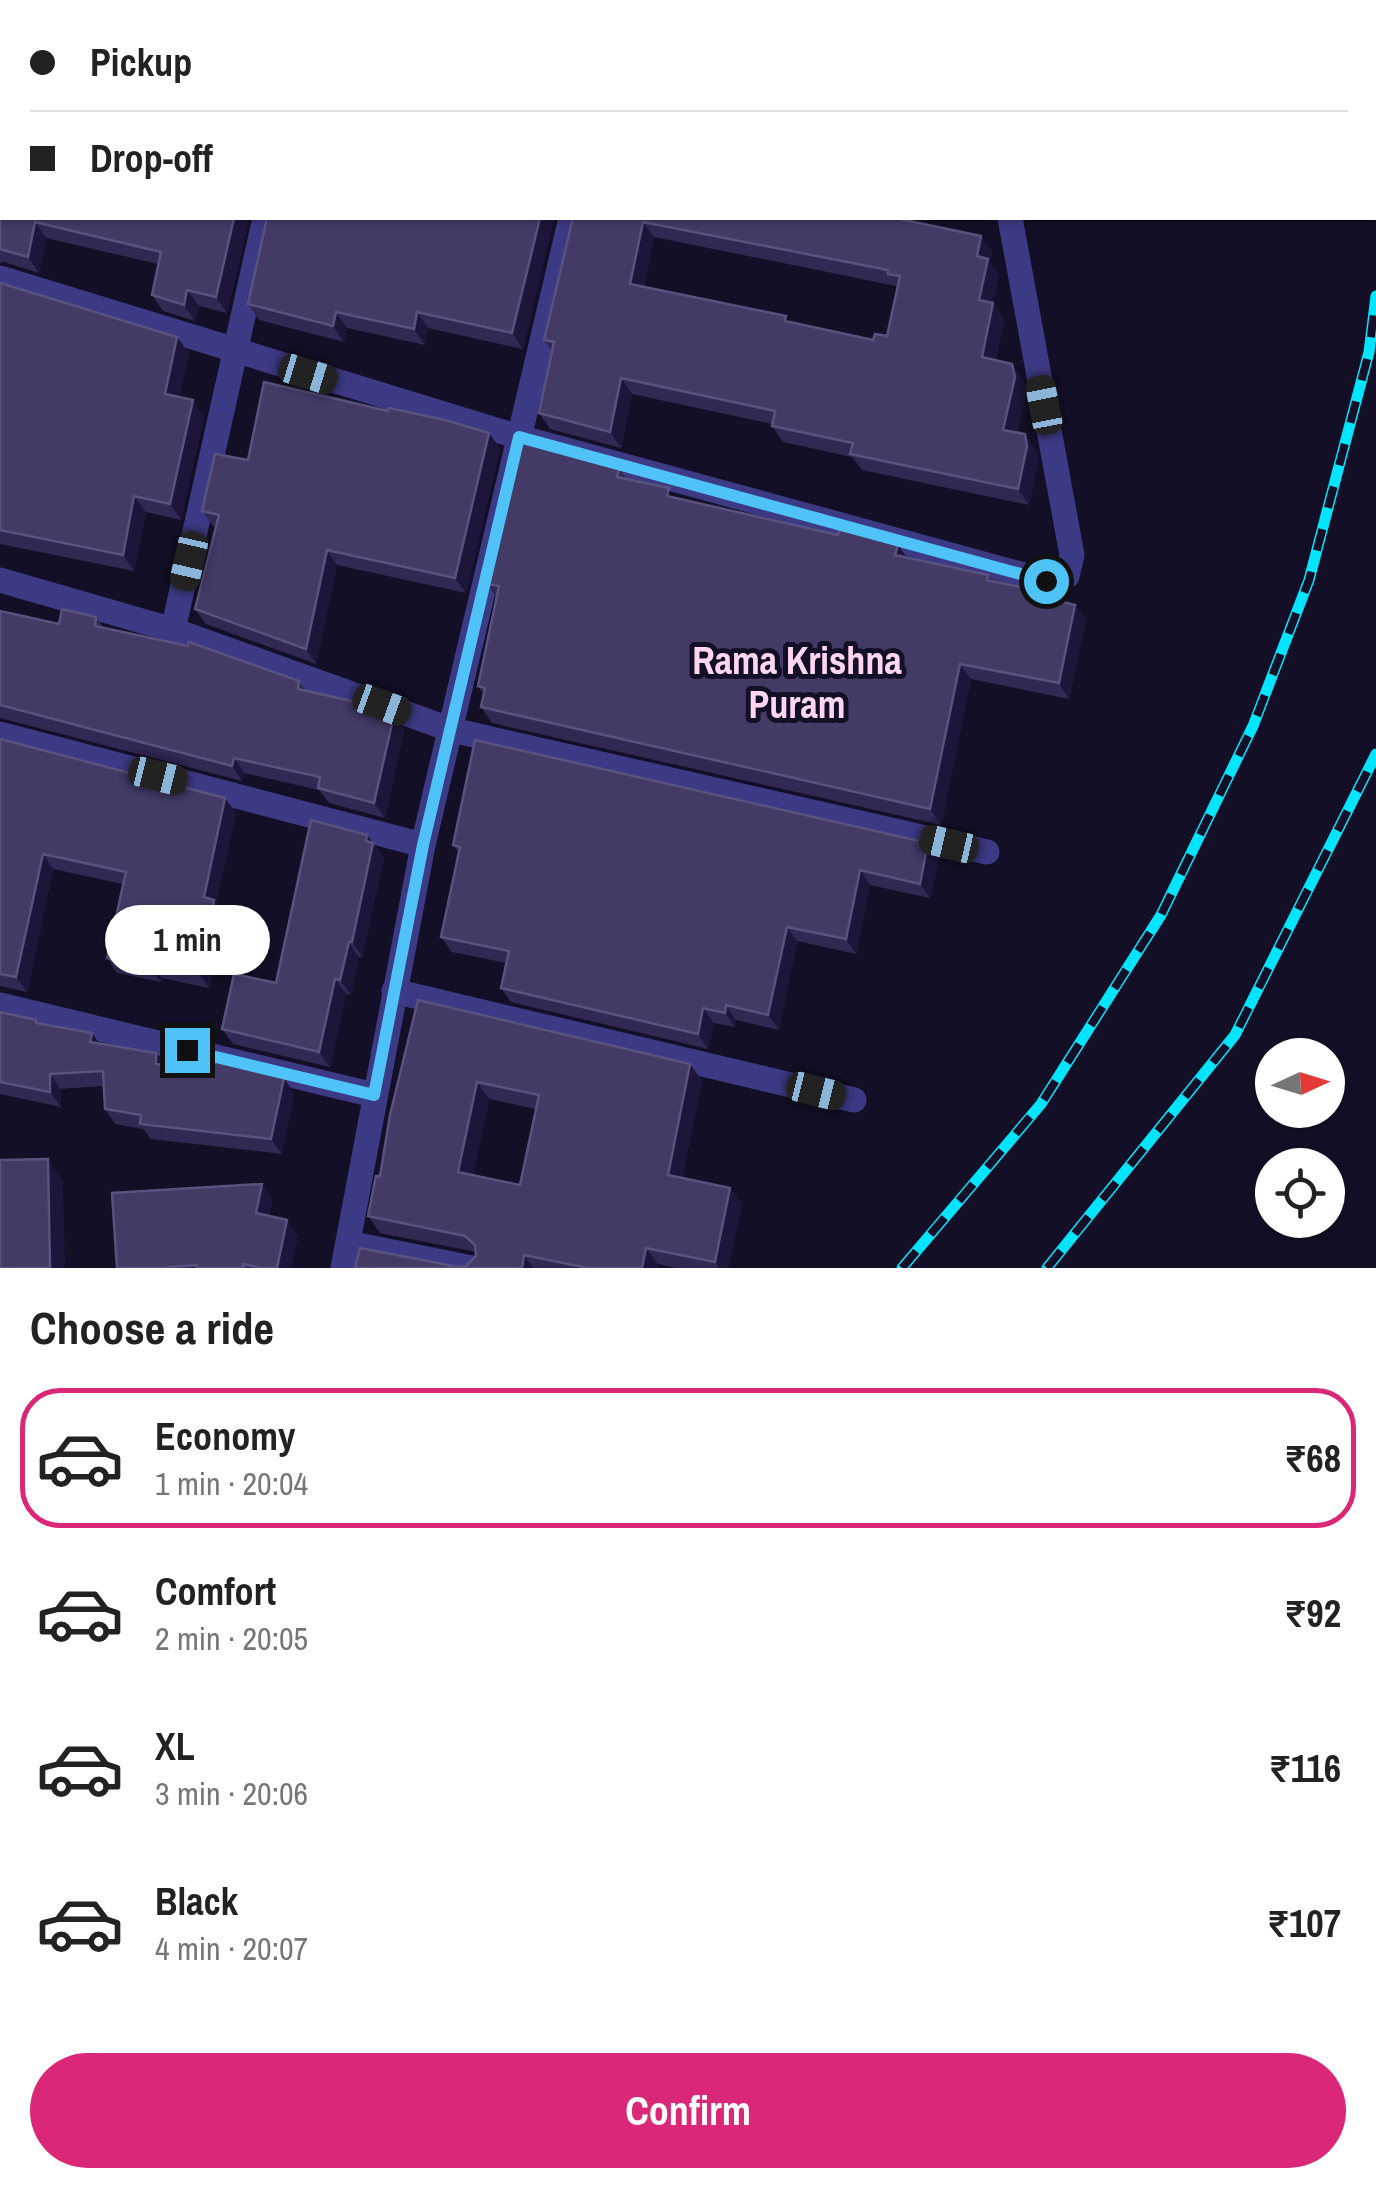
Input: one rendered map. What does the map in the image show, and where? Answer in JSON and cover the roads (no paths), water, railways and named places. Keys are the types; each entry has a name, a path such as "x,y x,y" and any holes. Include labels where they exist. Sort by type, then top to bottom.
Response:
{"street":[{"path":"173,630 266,220"},
{"path":"472,1268 345,1255 423,845 571,220"},
{"path":"0,278 519,437 1046,581 1067,576 1072,555 1010,220"},
{"path":"0,580 173,630 452,730 987,852"},
{"path":"0,734 423,845"},
{"path":"394,991 854,1100"},
{"path":"0,1005 374,1095"}],"railway":[{"path":"902,1268 1041,1104 1161,915 1253,726 1309,580 1369,352 1376,296"},
{"path":"1047,1268 1235,1035 1376,754"}],"district":[{"name":"Rama Krishna Puram","path":"797,683"}]}
